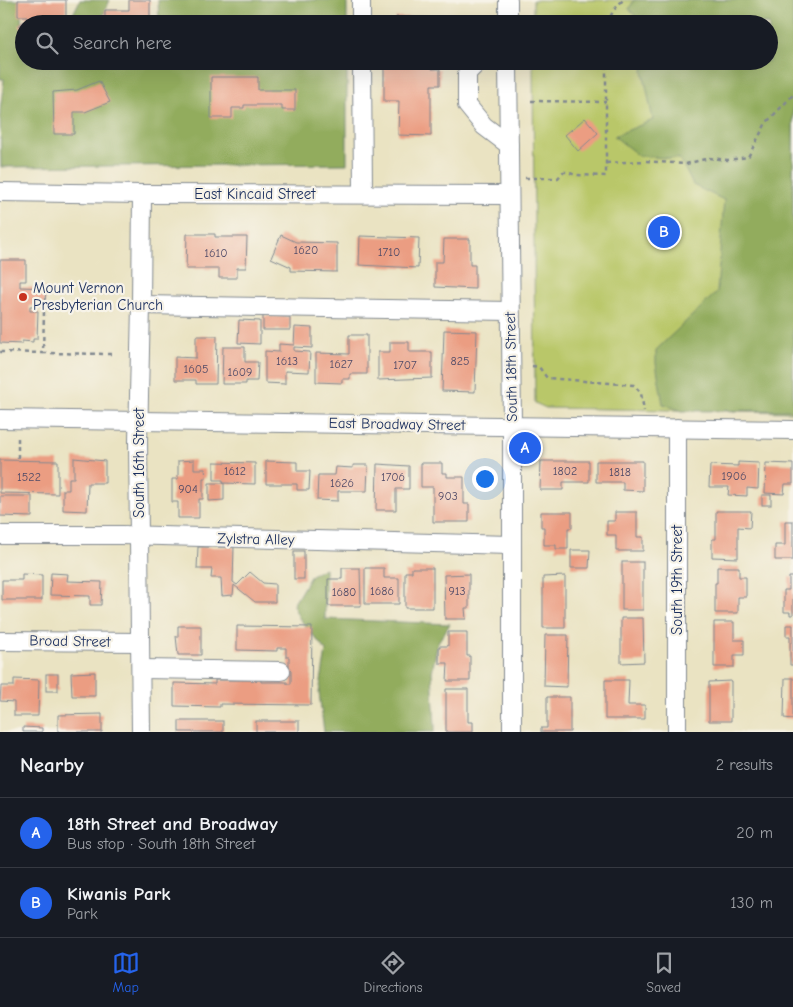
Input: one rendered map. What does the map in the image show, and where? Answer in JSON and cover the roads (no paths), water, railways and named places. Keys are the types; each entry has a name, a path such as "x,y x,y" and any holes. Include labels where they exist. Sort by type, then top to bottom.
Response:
{"street":[{"path":"361,0 361,15"},
{"path":"508,0 508,15"},
{"path":"362,70 363,194"},
{"path":"470,70 467,73 468,105 484,126 509,145"},
{"name":"South 18th Street","path":"508,70 512,425 512,732"},
{"name":"East Kincaid Street","path":"0,192 510,194"},
{"name":"South 16th Street","path":"141,732 139,422 142,194"},
{"path":"142,306 510,311"},
{"name":"East Broadway Street","path":"0,419 793,430"},
{"name":"South 19th Street","path":"677,428 677,732"},
{"name":"Zylstra Alley","path":"0,535 139,536 512,545"},
{"name":"Broad Street","path":"0,641 140,642"},
{"path":"141,669 281,671"}],"place":[{"name":"Kiwanis Park","path":"664,232"},
{"name":"Mount Vernon Presbyterian Church","path":"23,297"},
{"name":"18th Street and Broadway","path":"525,448"}]}
